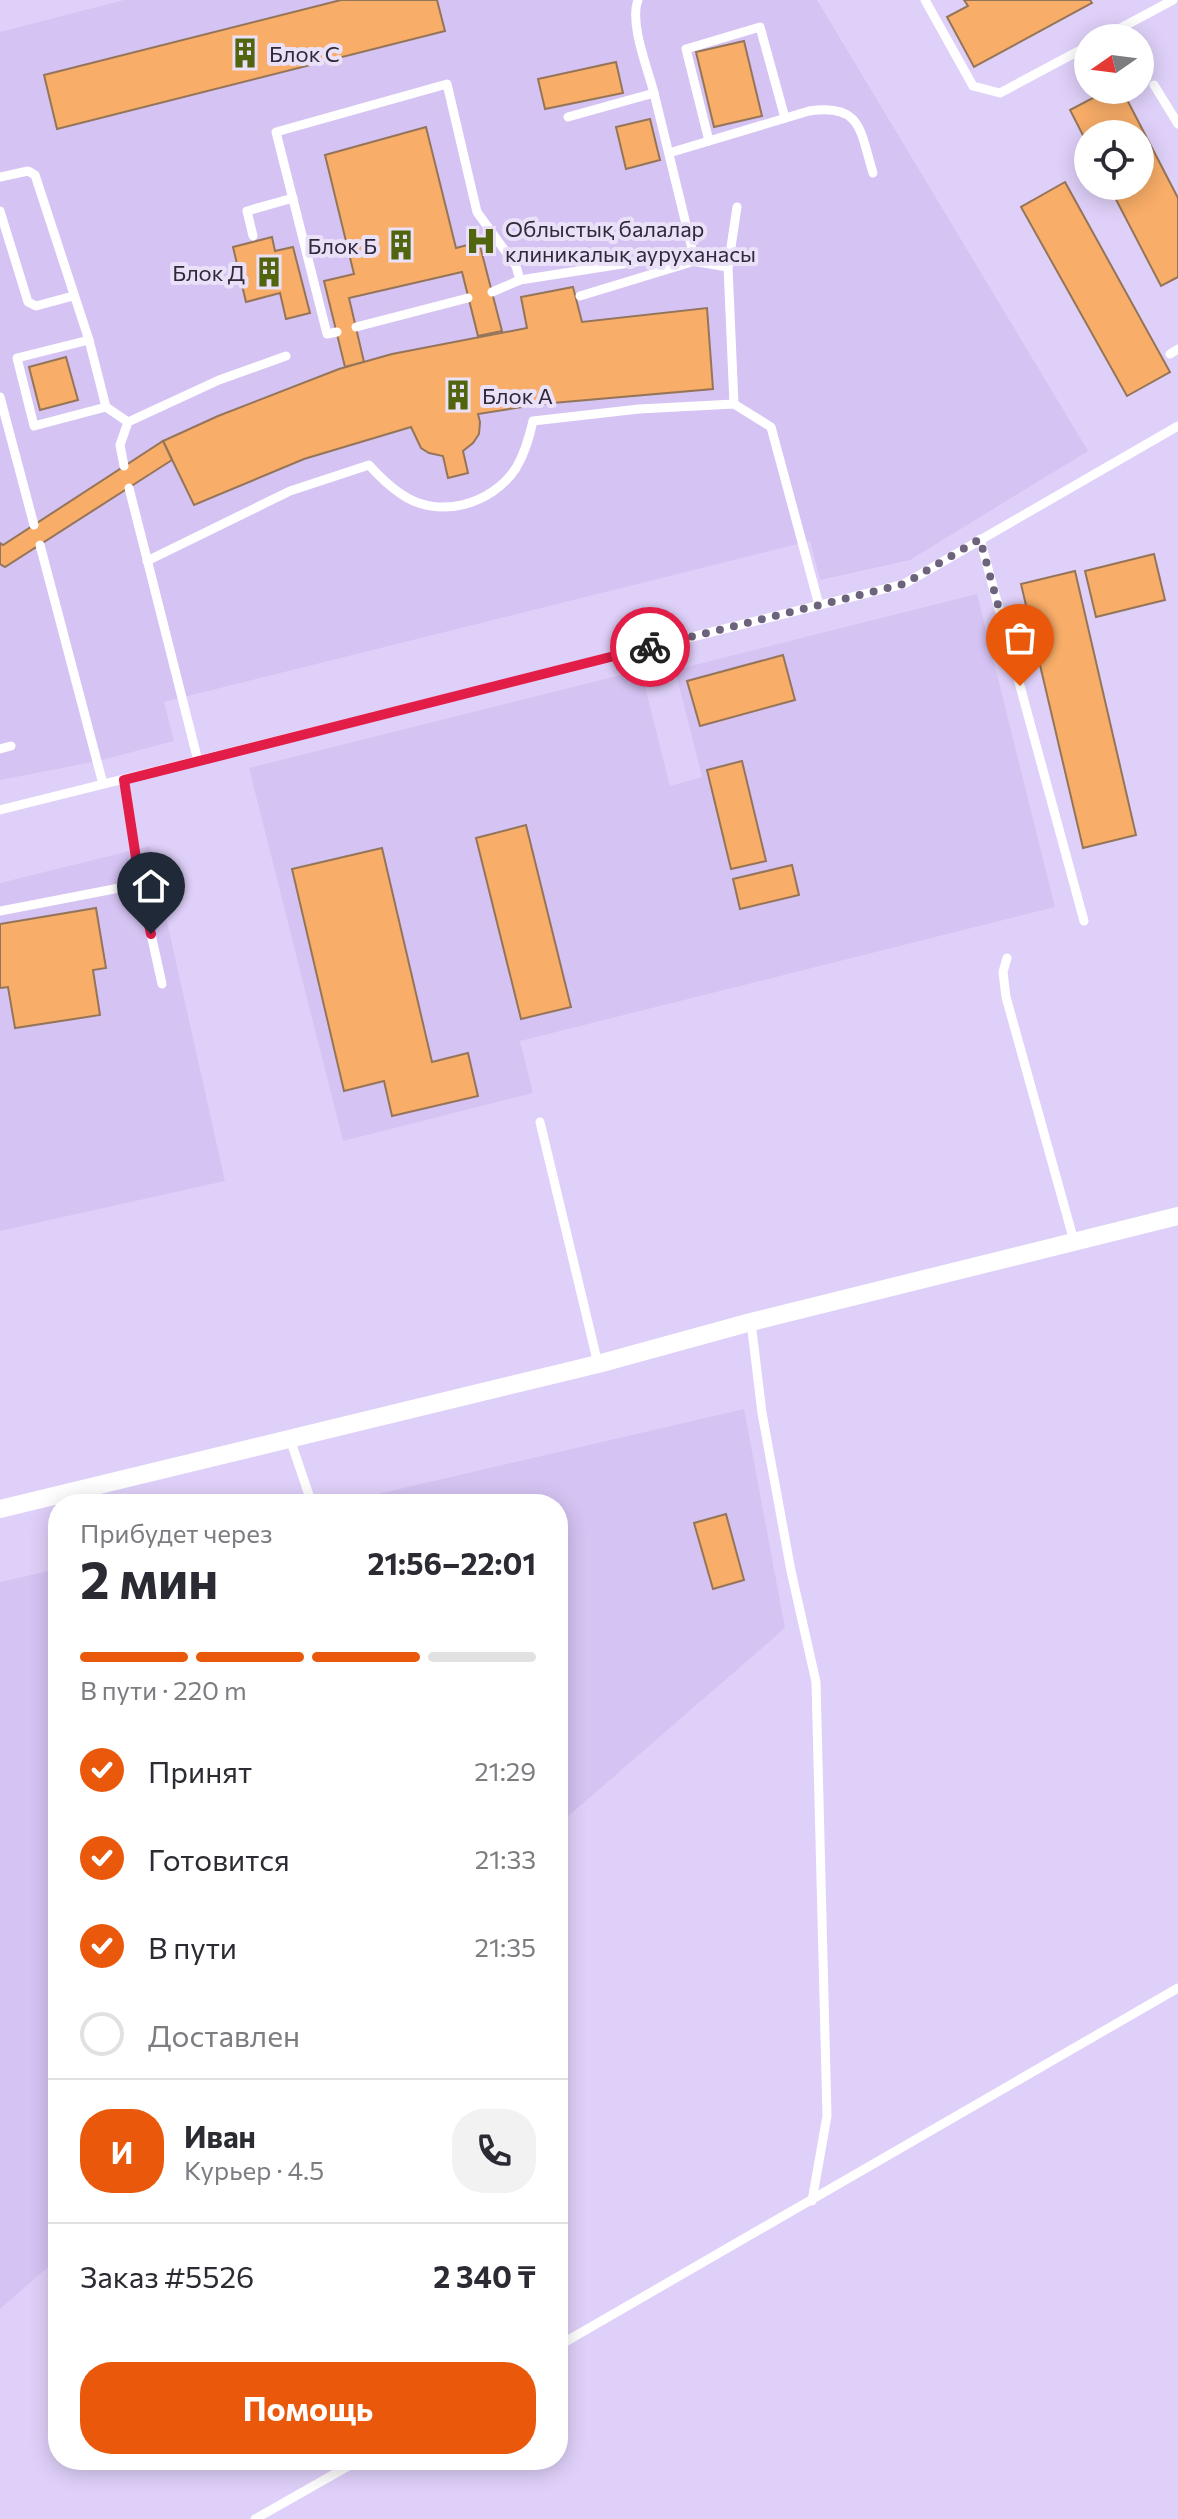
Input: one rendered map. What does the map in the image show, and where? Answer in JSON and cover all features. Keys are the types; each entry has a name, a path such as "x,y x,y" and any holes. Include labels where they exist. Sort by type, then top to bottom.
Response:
{"street":[{"path":"62,1494 598,1364 751,1322 1178,1216"},
{"path":"0,1509 48,1497"}],"lane":[{"path":"638,0 635,21 695,261"},
{"path":"925,0 973,86 1000,93 1074,53"},
{"path":"1128,24 1173,0"},
{"path":"709,141 686,49 745,31 760,27 785,118"},
{"path":"337,332 327,334 276,132 447,84 477,212 516,266 520,280"},
{"path":"1154,85 1178,124"},
{"path":"568,117 654,93"},
{"path":"669,153 828,108 845,111 857,121 873,173"},
{"path":"0,177 28,171 35,175 89,340 106,407 128,422"},
{"path":"253,236 247,211 293,198"},
{"path":"734,404 728,267 737,207"},
{"path":"0,211 28,302 36,306 73,296"},
{"path":"492,292 520,280 667,257 728,267"},
{"path":"580,296 695,261"},
{"path":"356,327 468,298"},
{"path":"89,340 17,358 34,426 106,407"},
{"path":"124,466 120,445 128,422 219,380 286,356"},
{"path":"0,397 34,525"},
{"path":"147,561 290,491 369,465 402,496 427,505 450,507 483,498 501,486 515,469 533,421 639,409 734,404 771,427 819,605"},
{"path":"0,810 904,584 1178,426"},
{"path":"129,488 198,761"},
{"path":"980,539 1084,921"},
{"path":"40,545 103,784"},
{"path":"124,780 140,884 162,984"},
{"path":"0,911 140,884"},
{"path":"1007,958 1003,972 1006,997 1074,1241"},
{"path":"540,1122 598,1364"},
{"path":"751,1322 762,1413 791,1571 816,1682 827,2116 812,2201"},
{"path":"290,1439 309,1494"},
{"path":"568,2340 1178,1988"},
{"path":"255,2519 341,2470"}],"shaded area":[{"name":"Облыстық балалар клиникалық ауруханасы","path":"124,0 817,0 1088,451 910,560 820,580 810,541 164,702 174,741 98,761 0,780 0,32"},
{"path":"977,594 1055,907 520,1041 533,1093 343,1141 249,768 641,670 670,786 702,777 675,670"},
{"path":"150,846 225,1181 0,1231 0,883"},
{"path":"744,1409 785,1628 568,1816 568,1494 378,1494"},
{"path":"48,1571 48,2267 0,2309 0,1582"}],"building":[{"name":"Блок С","path":"341,0 437,0 445,31 57,129 44,75"},
{"path":"964,0 1090,0 1092,3 974,67 947,17 968,6"},
{"path":"744,41 762,116 714,127 696,52"},
{"path":"616,62 623,93 545,109 538,79"},
{"path":"1081,104 1129,104 1138,120 1075,120 1070,110"},
{"path":"650,119 660,160 626,169 616,127"},
{"name":"Блок Б","path":"426,127 456,248 479,242 502,331 478,336 462,272 349,298 364,362 345,367 324,281 354,274 325,155"},
{"path":"1154,152 1178,198 1178,277 1161,286 1116,200 1154,200"},
{"path":"1065,182 1170,372 1127,396 1021,207"},
{"name":"Блок Д","path":"272,237 275,251 293,247 310,313 286,319 280,293 246,302 233,247"},
{"name":"Блок А","path":"573,287 582,322 707,308 713,389 541,404 478,414 479,434 463,451 468,473 448,478 443,456 421,448 411,427 304,459 194,505 163,441 339,369 392,354 527,328 521,297"},
{"path":"66,357 78,400 40,410 29,367"},
{"path":"163,441 172,460 5,567 0,564 0,543 3,545"},
{"path":"1154,554 1165,600 1096,617 1085,571"},
{"path":"1075,571 1136,835 1083,848 1021,584"},
{"path":"783,655 795,700 700,726 687,681"},
{"path":"742,761 766,861 731,869 707,770"},
{"path":"526,825 571,1007 521,1019 476,838"},
{"path":"382,848 432,1062 468,1053 478,1096 392,1116 384,1081 344,1091 292,869"},
{"path":"792,865 799,895 740,909 733,879"},
{"path":"96,908 106,968 93,970 100,1015 15,1028 8,987 0,988 0,924"},
{"path":"726,1514 744,1580 713,1589 694,1523"}],"way so far":[{"path":"650,647 904,584 980,539 1020,686"}],"place":[{"name":"Блок С","path":"245,53"},
{"name":"Облыстық балалар клиникалық ауруханасы","path":"481,241"},
{"name":"Блок Б","path":"401,245"},
{"name":"Блок Д","path":"269,272"},
{"name":"Блок А","path":"458,395"}],"route":[{"path":"151,934 124,780 650,647"}]}
